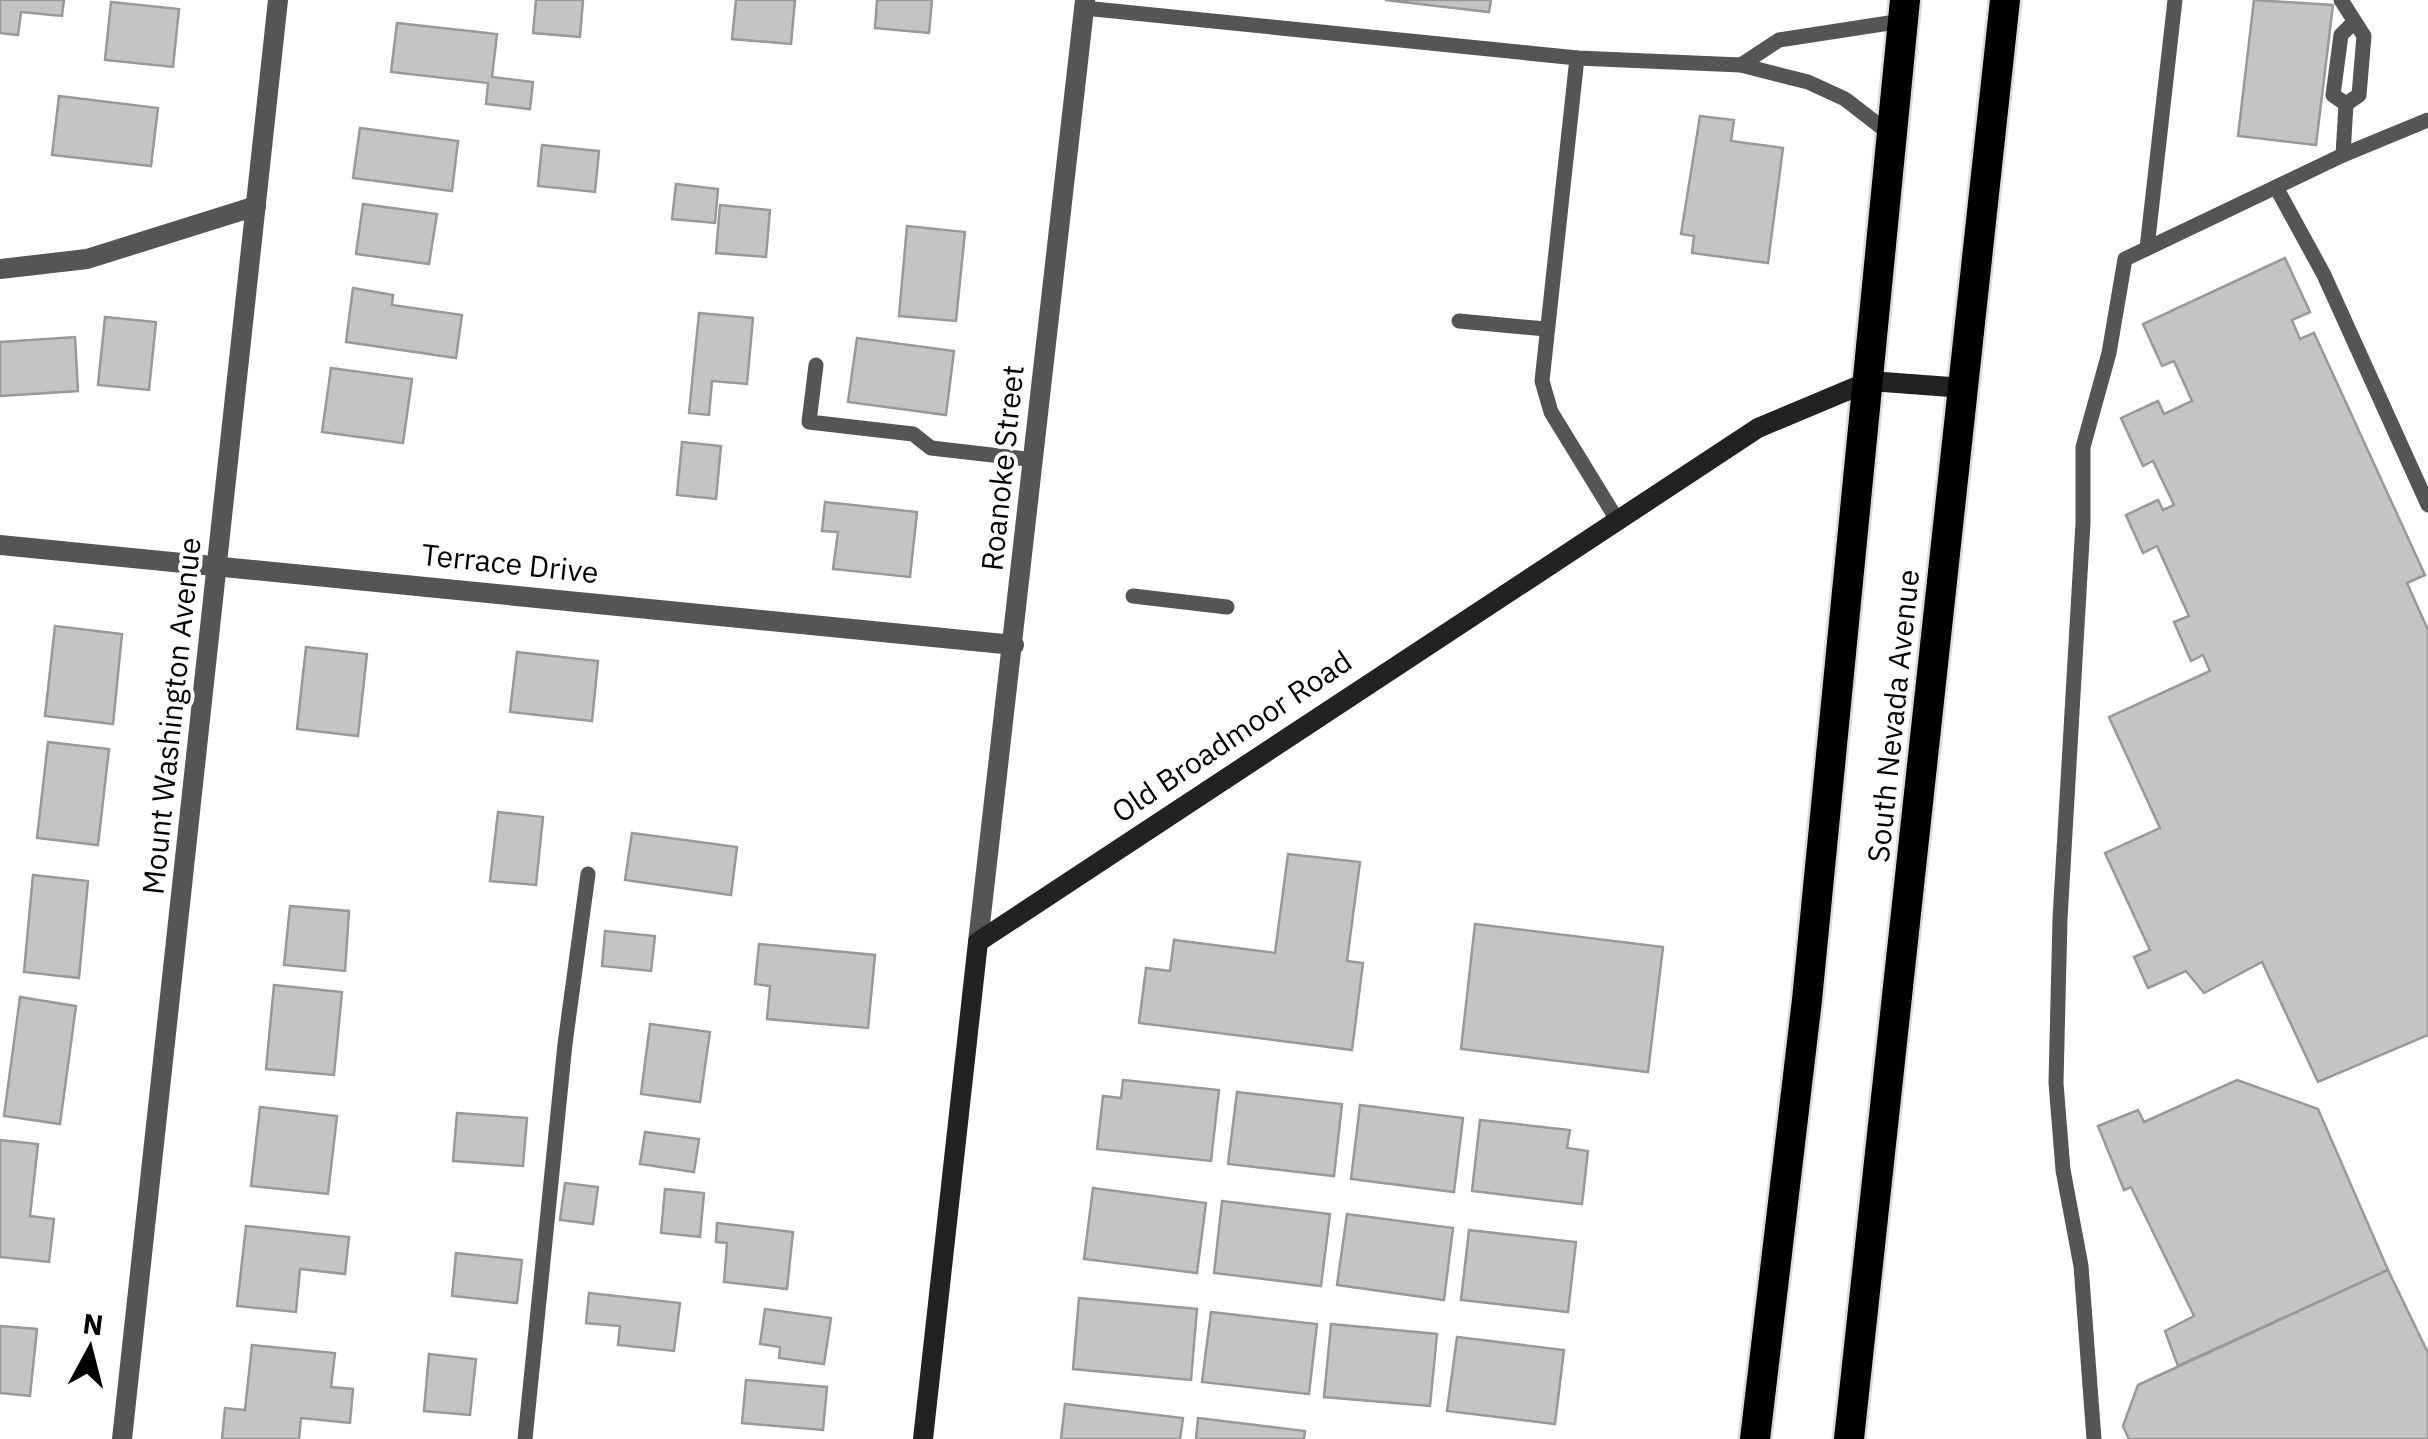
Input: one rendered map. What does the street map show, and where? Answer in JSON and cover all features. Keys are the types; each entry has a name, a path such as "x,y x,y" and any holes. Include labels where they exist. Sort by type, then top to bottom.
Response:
{"highway":[{"name":"South Nevada Avenue","path":"1849,1439 2004,0"},
{"name":"South Nevada Avenue","path":"1755,1439 1807,1000 1894,138 1903,7"}],"street":[{"name":"Mount Washington Avenue","path":"122,1439 278,0"},
{"name":"Roanoke Street","path":"978,942 1085,4"},
{"path":"0,269 87,259 256,206"},
{"name":"Old Broadmoor Road","path":"978,942 1758,428 1870,381 1964,388"},
{"name":"Terrace Drive","path":"0,545 1014,645"},
{"path":"923,1439 978,942"}],"lane":[{"path":"2147,248 2175,0"},
{"path":"2340,0 2364,36 2358,95 2346,104 2343,155"},
{"path":"1085,4 1577,58 1741,65 1808,82 1845,99 1894,138"},
{"path":"1741,65 1779,40 1903,7"},
{"path":"2346,104 2333,95 2341,35 2353,23"},
{"path":"1577,58 1542,381 1552,412 1616,518"},
{"path":"2094,1439 2081,1266 2063,1170 2056,1083 2060,919 2083,448 2108,353 2125,259 2343,155 2428,120"},
{"path":"2278,189 2324,275 2428,505"},
{"path":"1459,321 1546,329"},
{"path":"816,365 809,422 912,434 930,448 1035,460"},
{"path":"2410,464 2428,456"},
{"path":"1132,596 1226,607"},
{"path":"524,1439 565,1044 588,874"}],"building":[{"path":"0,0 64,0 62,16 21,12 18,35 0,33"},
{"path":"536,0 583,0 580,37 533,33"},
{"path":"736,0 795,0 791,44 732,39"},
{"path":"877,0 932,0 929,33 875,28"},
{"path":"1385,0 1491,0 1489,12"},
{"path":"2254,0 2333,5 2316,145 2238,136"},
{"path":"111,2 179,9 173,67 105,60"},
{"path":"397,23 497,34 492,77 533,82 530,109 486,104 488,83 391,72"},
{"path":"59,96 158,108 151,166 52,155"},
{"path":"1700,116 1734,120 1731,141 1783,148 1768,263 1692,253 1694,236 1681,234"},
{"path":"360,128 458,141 452,191 353,178"},
{"path":"542,145 599,151 595,192 538,186"},
{"path":"676,184 718,189 715,223 672,219"},
{"path":"363,204 437,214 429,264 356,254"},
{"path":"720,205 770,210 766,257 716,253"},
{"path":"907,226 965,232 956,321 899,316"},
{"path":"2285,258 2310,312 2292,320 2300,339 2314,333 2425,575 2407,583 2428,630 2428,1035 2318,1082 2262,962 2204,993 2186,971 2148,988 2134,957 2150,950 2105,853 2160,828 2109,717 2210,671 2203,655 2191,661 2174,622 2189,616 2157,546 2143,553 2126,515 2158,500 2163,510 2174,505 2153,461 2143,466 2121,418 2158,401 2164,414 2192,401 2174,361 2162,366 2143,324"},
{"path":"353,288 393,295 392,305 462,315 456,358 346,342"},
{"path":"699,313 753,318 747,384 712,381 709,415 689,413"},
{"path":"105,317 156,322 149,390 98,385"},
{"path":"75,337 78,391 0,396 0,342"},
{"path":"857,338 954,351 946,415 848,402"},
{"path":"331,368 412,379 403,443 322,432"},
{"path":"682,442 721,446 716,499 677,495"},
{"path":"825,502 917,512 910,577 833,569 838,532 822,531"},
{"path":"55,626 122,634 113,724 45,716"},
{"path":"306,647 367,654 358,736 297,729"},
{"path":"517,652 598,661 592,721 510,712"},
{"path":"48,742 109,749 98,845 37,838"},
{"path":"498,812 543,817 536,885 490,881"},
{"path":"632,833 737,847 731,895 625,880"},
{"path":"1288,854 1360,862 1347,961 1363,963 1352,1050 1139,1023 1146,968 1170,971 1174,940 1275,953"},
{"path":"33,875 88,881 79,978 24,972"},
{"path":"290,906 349,911 345,971 284,965"},
{"path":"1475,924 1663,947 1648,1072 1461,1049"},
{"path":"605,931 655,936 651,971 602,966"},
{"path":"759,944 875,955 868,1028 767,1019 770,986 755,984"},
{"path":"274,985 342,992 334,1075 266,1069"},
{"path":"20,997 76,1006 60,1124 4,1116"},
{"path":"650,1024 710,1032 700,1102 641,1094"},
{"path":"1123,1080 1219,1090 1211,1161 1097,1149 1103,1096 1121,1098"},
{"path":"2237,1080 2318,1109 2388,1270 2178,1366 2165,1331 2194,1316 2131,1187 2124,1190 2098,1126 2138,1110 2144,1122"},
{"path":"1237,1092 1342,1104 1334,1176 1228,1164"},
{"path":"1360,1105 1463,1118 1454,1192 1351,1179"},
{"path":"260,1107 337,1116 328,1194 251,1186"},
{"path":"457,1113 527,1118 523,1166 453,1161"},
{"path":"1480,1120 1570,1130 1567,1148 1588,1151 1582,1204 1472,1191"},
{"path":"645,1132 699,1139 694,1172 640,1164"},
{"path":"0,1140 38,1144 30,1216 54,1219 49,1262 0,1257"},
{"path":"565,1183 598,1187 593,1224 560,1220"},
{"path":"1093,1188 1206,1203 1197,1273 1084,1259"},
{"path":"665,1189 704,1193 700,1237 661,1233"},
{"path":"1222,1201 1330,1214 1321,1286 1214,1273"},
{"path":"1347,1214 1453,1228 1444,1300 1337,1285"},
{"path":"717,1223 793,1232 787,1289 724,1282 727,1243 716,1242"},
{"path":"246,1226 349,1237 345,1274 300,1269 296,1312 237,1306"},
{"path":"1469,1230 1576,1242 1568,1312 1461,1300"},
{"path":"456,1253 522,1260 517,1303 452,1296"},
{"path":"2388,1270 2428,1353 2428,1439 2129,1439 2123,1426 2138,1385"},
{"path":"589,1293 680,1303 674,1351 618,1345 620,1326 586,1323"},
{"path":"1079,1298 1197,1309 1191,1380 1073,1369"},
{"path":"765,1309 831,1318 824,1364 779,1358 780,1347 760,1344"},
{"path":"1211,1312 1317,1324 1309,1394 1202,1382"},
{"path":"1331,1324 1437,1334 1430,1406 1324,1397"},
{"path":"0,1326 37,1329 30,1396 0,1393"},
{"path":"1457,1337 1564,1350 1555,1424 1447,1411"},
{"path":"252,1345 335,1353 331,1387 353,1389 350,1423 301,1418 299,1439 222,1439 225,1408 245,1410"},
{"path":"429,1354 476,1359 470,1415 424,1411"},
{"path":"746,1380 827,1387 823,1430 742,1423"},
{"path":"1065,1404 1183,1418 1180,1439 1061,1439"},
{"path":"1198,1418 1305,1431 1304,1439 1196,1439"}]}
